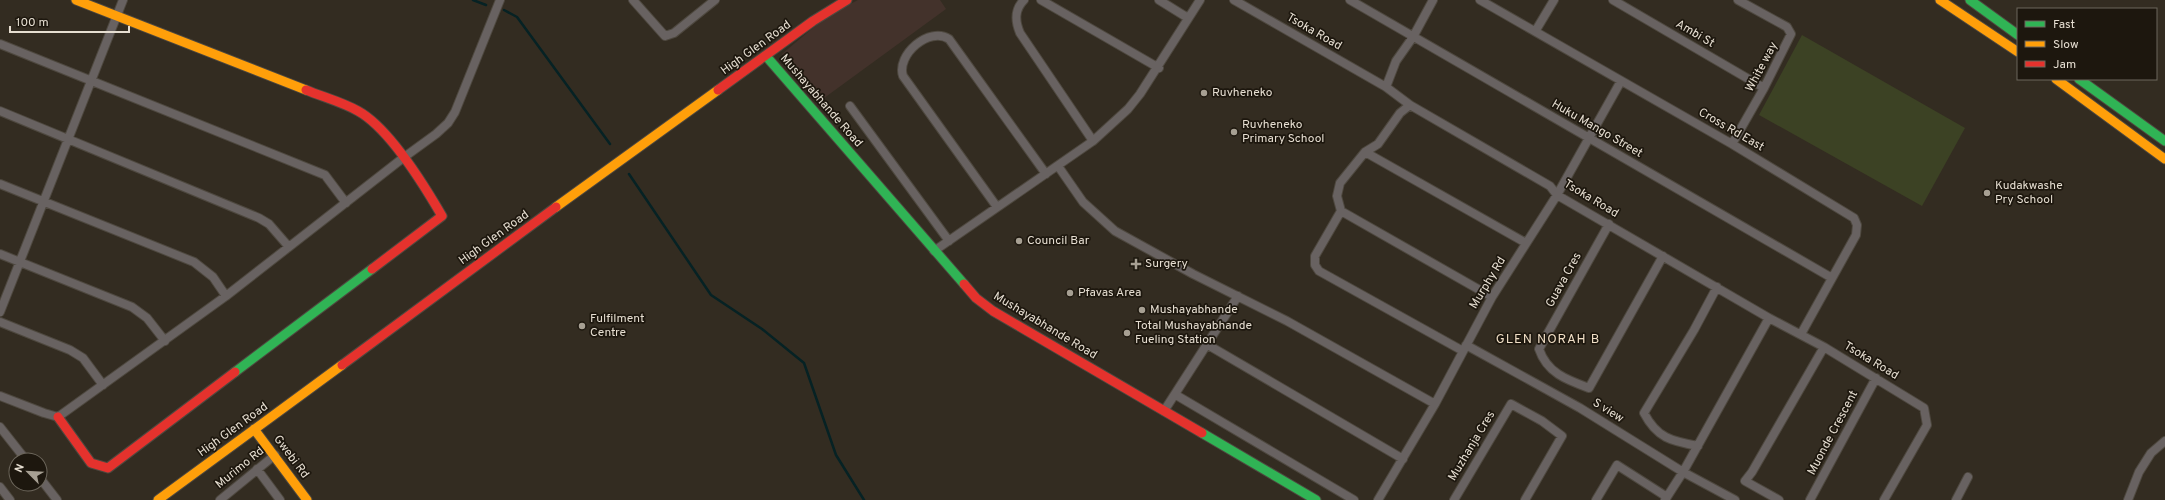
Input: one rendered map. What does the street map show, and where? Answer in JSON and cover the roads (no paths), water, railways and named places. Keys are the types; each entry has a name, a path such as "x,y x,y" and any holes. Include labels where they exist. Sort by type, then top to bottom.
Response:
{"street":[{"path":"0,396 44,413 58,416 91,463 108,468 442,216 403,158 373,123 358,111 76,0"},
{"path":"0,312 68,138 118,16 123,0"},
{"path":"58,416 226,296 436,134 448,123 455,112 500,0"},
{"path":"633,0 665,36 674,32 715,0"},
{"name":"High Glen Road","path":"158,500 486,258 766,56 847,0"},
{"path":"1024,0 1019,4 1016,14 1016,24 1020,33 1093,141"},
{"path":"1042,0 1159,68"},
{"path":"1159,0 1188,18"},
{"path":"934,251 1093,141 1128,109 1159,68 1200,0"},
{"name":"Tsoka Road","path":"1234,0 1386,87 1410,105 1550,186 1557,195 1769,318 1824,346 1924,408 1927,425 1884,500"},
{"name":"Huku Mango Street","path":"1350,0 1832,278"},
{"path":"1386,87 1396,61 1413,37 1433,0"},
{"name":"Cross Rd East","path":"1480,0 1536,30 1732,144 1854,218 1857,225 1856,234 1801,334"},
{"path":"1536,30 1554,0"},
{"name":"Ambi St","path":"1613,0 1764,88"},
{"name":"White way","path":"1732,144 1764,88 1791,34 1787,27 1738,0"},
{"path":"1940,0 2017,51"},
{"path":"1970,0 2017,34"},
{"path":"997,207 903,76 900,69 902,61 925,39 940,35 949,39 1046,174"},
{"path":"0,44 92,79 325,175 346,203"},
{"name":"Mushayabhande Road","path":"766,56 976,298 993,311 1316,500"},
{"name":"Murphy Rd","path":"1378,500 1404,459 1435,404 1492,297 1557,195 1621,80"},
{"path":"2057,80 2165,159"},
{"path":"2080,80 2165,141"},
{"path":"1410,105 1400,113 1378,144 1365,152 1340,184 1337,196 1341,211 1492,297"},
{"path":"850,106 949,241"},
{"path":"0,111 259,218 269,224 289,247"},
{"path":"1365,152 1526,243"},
{"path":"1058,166 1083,202 1115,231 1193,274 1287,320 1435,404"},
{"path":"0,184 45,200 194,262 213,277 226,296"},
{"name":"S view","path":"1341,211 1315,256 1315,265 1319,271 1580,408 1683,472 1735,500"},
{"name":"Guava Cres","path":"1609,224 1539,349 1543,359 1552,370 1562,377 1589,388 1663,256"},
{"path":"0,254 132,307 147,318 165,341"},
{"path":"1698,446 1676,442 1664,436 1654,429 1644,413 1694,330 1717,287"},
{"path":"1164,411 1176,395 1238,296"},
{"path":"1596,500 1617,465 1666,498 1698,446 1769,318"},
{"path":"0,322 70,350 83,358 103,385"},
{"path":"1208,345 1404,459"},
{"path":"1779,500 1745,481 1752,472 1824,346"},
{"name":"Muonde Crescent","path":"1810,500 1876,378"},
{"path":"1176,395 1354,500"},
{"name":"Muzhanja Cres","path":"1454,500 1511,404 1542,421 1562,436 1525,500"},
{"path":"0,426 20,452"},
{"name":"Gwebi Rd","path":"254,429 307,500"},
{"path":"2128,500 2143,466 2151,453 2165,441"},
{"name":"Murimo Rd","path":"220,500 275,456"},
{"path":"257,469 280,500"},
{"path":"1956,500 1968,477"},
{"path":"0,488 10,500"},
{"path":"48,488 57,500"}],"waterway":[{"path":"473,0 486,5"},
{"path":"504,10 517,17 610,144"},
{"path":"629,174 711,295 762,329 804,363 836,455 864,500"}],"place":[{"name":"Ruvheneko","path":"1204,93"},
{"name":"Ruvheneko Primary School","path":"1234,132"},
{"name":"Kudakwashe Pry School","path":"1987,193"},
{"name":"Council Bar","path":"1019,241"},
{"name":"Surgery","path":"1136,264"},
{"name":"Pfavas Area","path":"1070,293"},
{"name":"Mushayabhande","path":"1142,310"},
{"name":"Fulfilment Centre","path":"582,326"},
{"name":"Total Mushayabhande Fueling Station","path":"1127,333"}],"district":[{"name":"GLEN NORAH B","path":"1548,340"}]}
